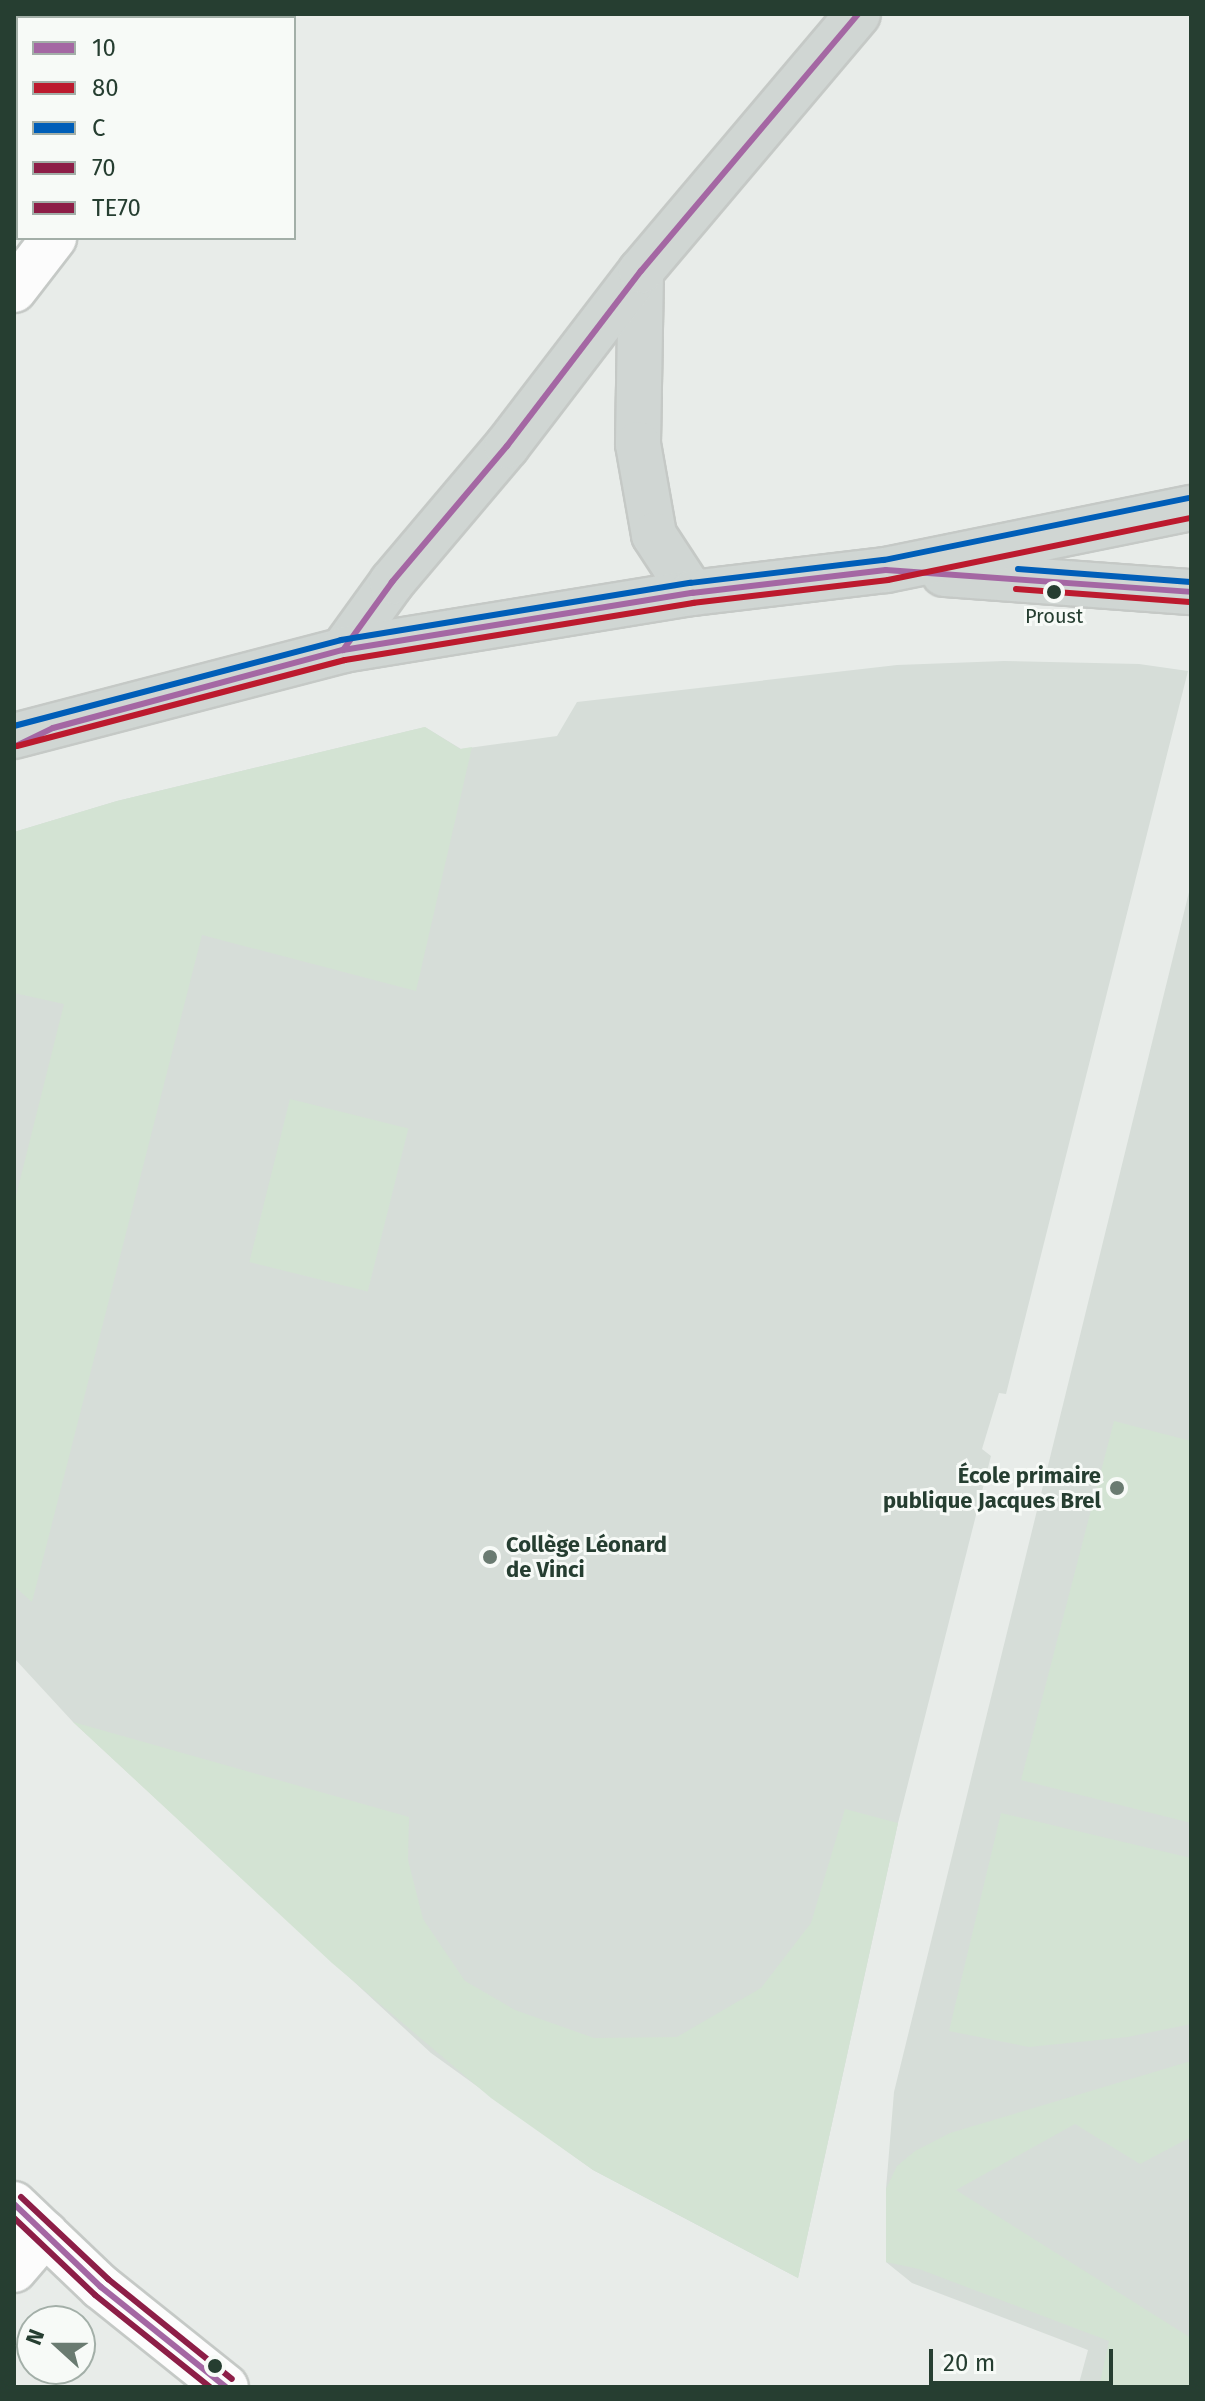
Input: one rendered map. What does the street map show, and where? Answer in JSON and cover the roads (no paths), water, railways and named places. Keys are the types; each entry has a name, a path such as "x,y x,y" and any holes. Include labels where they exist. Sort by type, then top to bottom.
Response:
{"main road":[{"path":"343,650 392,582 507,446 641,271 858,14"},
{"path":"641,271 638,444 654,535 692,593"},
{"path":"14,747 33,732 343,650 692,593 886,570 1191,508"},
{"path":"886,570 1191,592"}],"street":[{"path":"14,290 52,240"},
{"path":"14,2204 101,2287 226,2387"},
{"path":"14,2270 45,2234"}],"place":[{"name":"Proust","path":"1054,592"},
{"name":"École primaire publique Jacques Brel","path":"1117,1488"},
{"name":"Collège Léonard de Vinci","path":"490,1557"}]}
